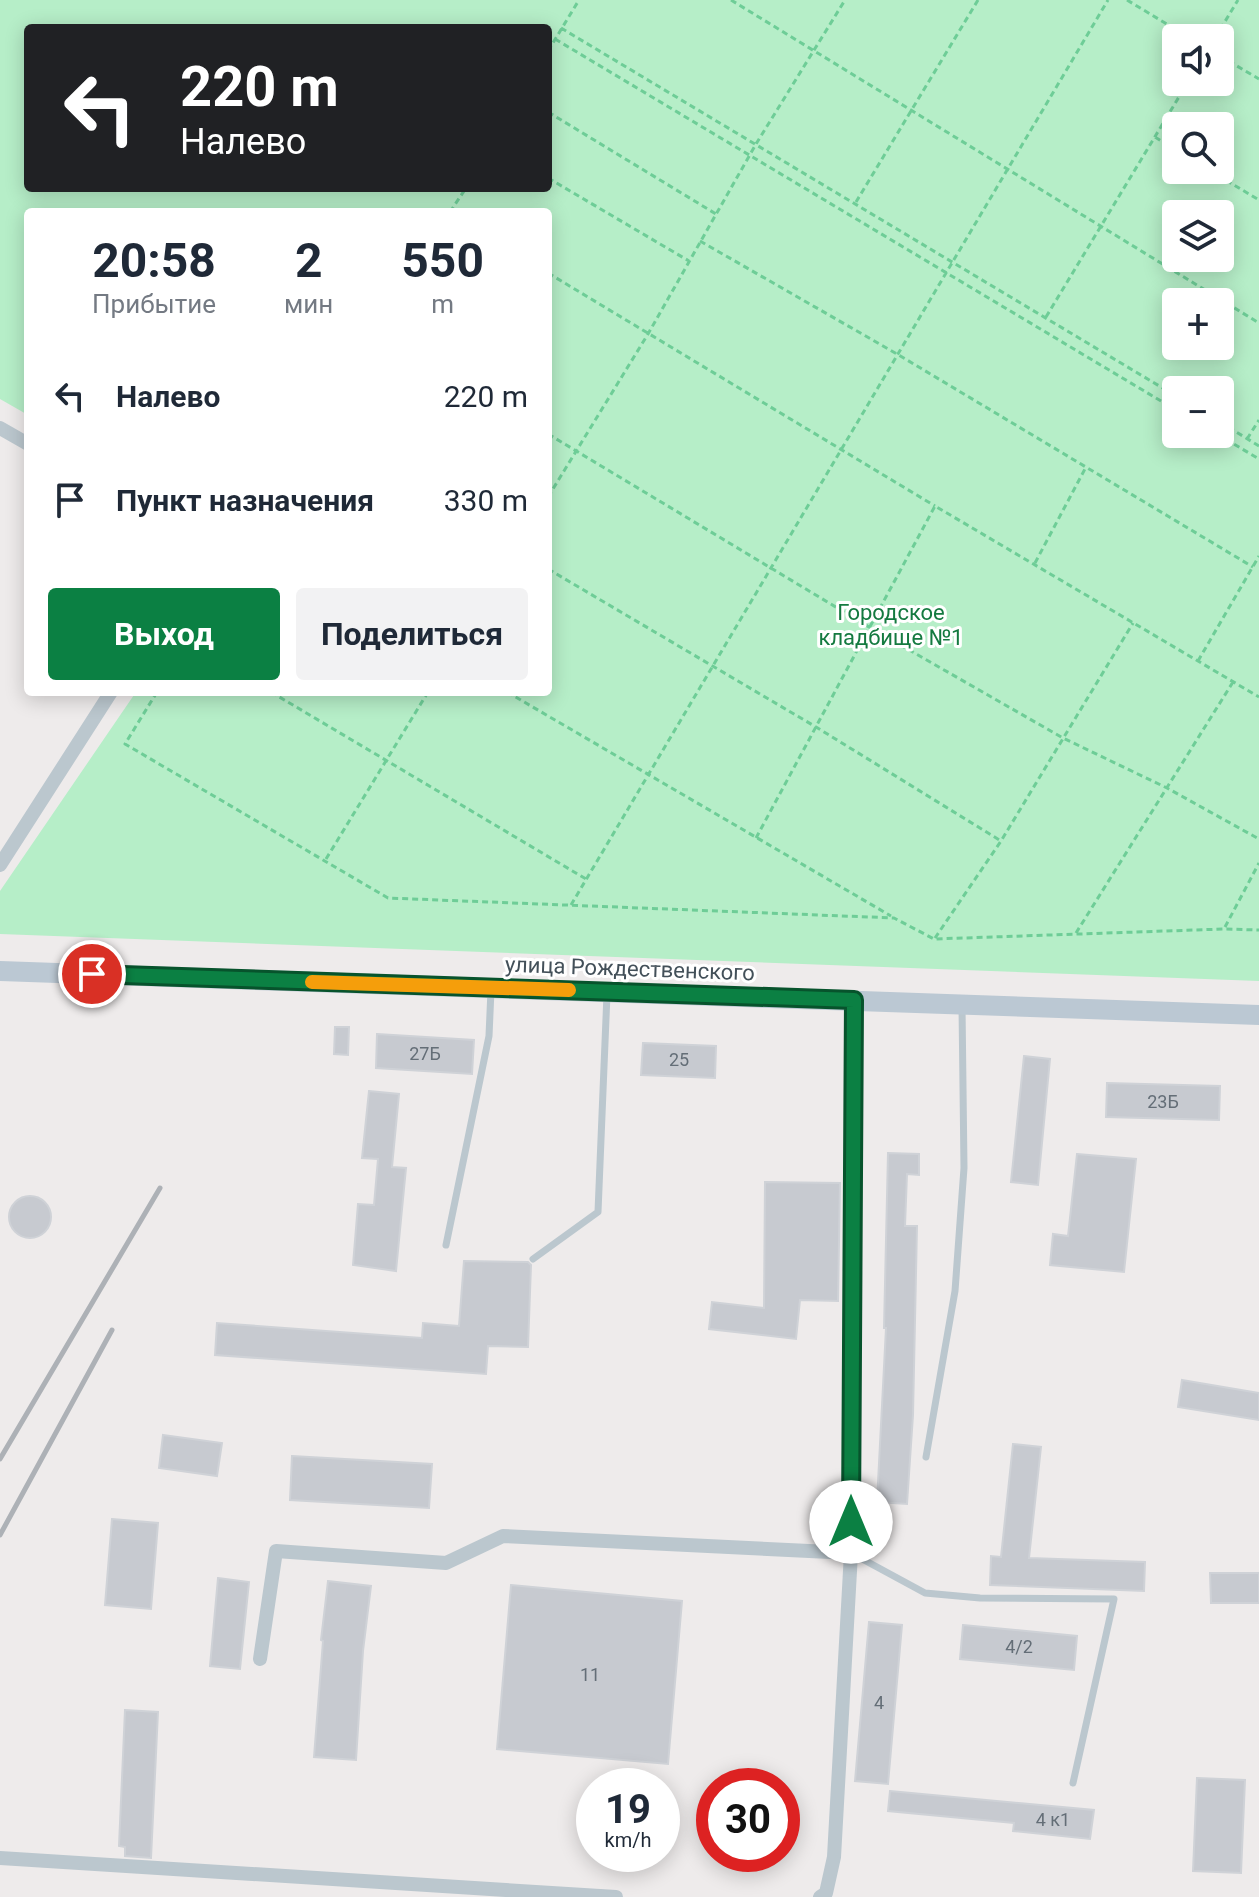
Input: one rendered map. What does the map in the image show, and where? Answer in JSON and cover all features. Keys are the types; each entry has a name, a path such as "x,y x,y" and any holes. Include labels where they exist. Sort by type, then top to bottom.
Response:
{"main road":[{"name":"улица Рождественского","path":"0,971 1259,1015"}],"street":[{"path":"0,428 24,442"},
{"path":"0,865 108,696"},
{"path":"820,1897 826,1893 834,1857 851,1553 854,1000"},
{"path":"260,1659 276,1551 446,1563 503,1536 851,1553"},
{"path":"0,1858 616,1897"}],"lane":[{"path":"446,1245 489,1036 491,988"},
{"path":"533,1259 598,1212 607,992"},
{"path":"926,1457 955,1291 964,1168 962,1004"},
{"path":"851,1553 925,1593 980,1598 1114,1599 1073,1783"}],"path":[{"path":"552,44 579,0"},
{"path":"731,0 1259,323"},
{"path":"552,490 648,334 756,144 845,0"},
{"path":"856,203 978,0"},
{"path":"571,905 1108,0"},
{"path":"1127,0 1167,24"},
{"path":"1223,24 1238,0"},
{"path":"561,28 1162,387"},
{"path":"555,39 1162,402"},
{"path":"1234,64 1259,79"},
{"path":"1046,317 1180,96"},
{"path":"552,114 716,214"},
{"path":"1155,137 1162,141"},
{"path":"552,180 689,261"},
{"path":"1232,184 1259,200"},
{"path":"700,241 897,354 1253,567"},
{"path":"552,275 1259,697"},
{"path":"1247,439 1259,420"},
{"path":"1234,431 1259,446"},
{"path":"552,436 869,627 1063,738 1167,788 1259,839"},
{"path":"1234,444 1259,459"},
{"path":"1034,564 1086,467"},
{"path":"756,838 935,506"},
{"path":"1198,661 1259,556"},
{"path":"552,571 816,727 1001,841"},
{"path":"934,939 1001,841 1133,623"},
{"path":"1076,933 1233,682"},
{"path":"155,696 125,744 388,898 894,918"},
{"path":"278,696 586,879"},
{"path":"325,861 426,696"},
{"path":"514,696 934,939 1259,930"},
{"path":"1224,929 1259,863"}],"green space":[{"name":"Городское кладбище №1","path":"0,0 1259,0 1259,981 0,934 0,891 133,696 552,696 552,208 24,208 24,413 0,399"}],"building":[{"path":"335,1027 349,1027 348,1055 334,1054"},
{"path":"377,1034 474,1040 472,1074 376,1068"},
{"path":"643,1043 716,1046 715,1078 641,1075"},
{"path":"1024,1056 1050,1059 1038,1185 1011,1182"},
{"path":"1107,1083 1220,1086 1219,1120 1106,1117"},
{"path":"369,1091 399,1094 392,1167 406,1168 396,1271 353,1265 358,1204 374,1205 378,1159 362,1158"},
{"path":"888,1153 919,1154 919,1175 907,1174 905,1226 917,1226 913,1415 907,1504 877,1502 886,1328"},
{"path":"1077,1154 1136,1159 1124,1272 1050,1265 1053,1234 1068,1236"},
{"path":"765,1182 840,1183 838,1301 800,1300 796,1339 709,1329 712,1302 764,1308"},
{"path":"30,1196 45,1202 51,1217 45,1232 30,1238 15,1232 9,1217 15,1202"},
{"path":"464,1261 528,1262 531,1265 528,1347 488,1346 486,1374 215,1355 217,1323 422,1338 423,1323 459,1326"},
{"path":"1182,1380 1259,1393 1259,1420 1178,1407"},
{"path":"163,1435 222,1443 217,1476 159,1468"},
{"path":"1013,1444 1041,1447 1029,1558 1145,1562 1144,1591 990,1585 991,1556 1001,1557"},
{"path":"292,1456 432,1464 429,1508 290,1500"},
{"path":"112,1519 158,1523 151,1609 105,1605"},
{"path":"1210,1573 1259,1573 1259,1603 1211,1603"},
{"path":"218,1578 249,1582 240,1669 210,1666"},
{"path":"328,1581 371,1586 356,1760 314,1757"},
{"path":"511,1585 682,1601 668,1764 497,1749"},
{"path":"869,1622 902,1625 888,1784 855,1781"},
{"path":"963,1625 1077,1636 1074,1670 960,1659"},
{"path":"125,1710 158,1712 151,1858 125,1856 125,1847 119,1846"},
{"path":"1197,1778 1245,1780 1241,1873 1193,1871"},
{"path":"890,1791 1094,1810 1090,1839 1013,1831 1014,1823 888,1811"}],"railway":[{"path":"0,1459 160,1188"},
{"path":"0,1535 112,1330"}],"slow traffic":[{"path":"312,982 569,990"}],"route":[{"path":"92,974 854,1000 851,1522"}]}
